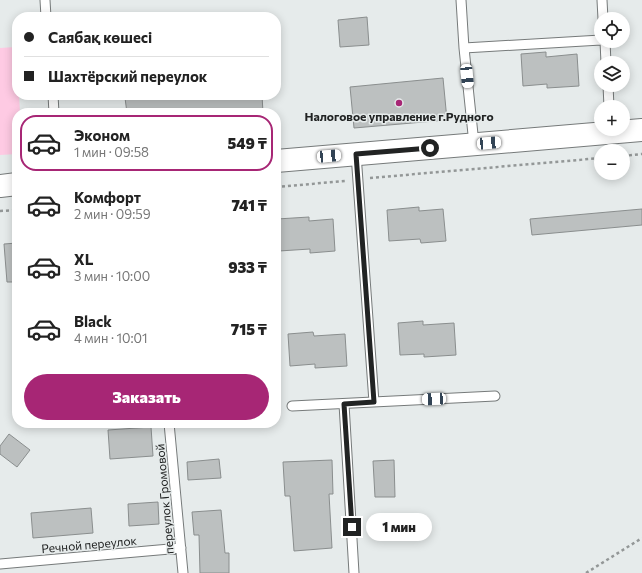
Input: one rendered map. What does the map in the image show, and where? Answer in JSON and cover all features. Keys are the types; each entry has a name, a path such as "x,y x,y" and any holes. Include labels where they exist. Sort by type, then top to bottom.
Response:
{"street":[{"path":"630,130 642,130"},
{"path":"281,161 594,133"},
{"path":"0,186 12,185"}],"lane":[{"path":"45,0 46,12"},
{"path":"462,0 464,48 474,144"},
{"path":"602,0 603,12"},
{"path":"464,48 594,40"},
{"path":"356,154 374,402"},
{"path":"292,406 495,396"},
{"path":"344,404 354,573"},
{"name":"переулок Громовой","path":"169,428 183,573"},
{"name":"Речной переулок","path":"0,564 181,548"}],"path":[{"path":"630,155 642,154"},
{"path":"281,187 594,159"},
{"path":"0,211 12,210"},
{"path":"586,573 642,538"}],"shaded area":[{"path":"12,47 12,100 19,100 20,108 12,108 12,154 0,155 0,48"}],"building":[{"path":"367,17 369,45 340,47 338,20"},
{"path":"546,52 546,57 577,54 579,86 547,88 547,84 523,86 521,54"},
{"name":"Налоговое управление г.Рудного","path":"443,78 447,120 354,128 350,87"},
{"path":"125,100 262,100 263,108 126,108"},
{"path":"419,207 419,211 443,209 446,241 421,243 420,239 389,241 387,210"},
{"path":"642,209 642,225 532,235 530,219"},
{"path":"309,217 309,221 333,219 335,251 310,253 310,249 281,251 281,219"},
{"path":"12,243 12,282 7,282 4,244"},
{"path":"423,321 423,325 454,323 456,355 424,357 424,354 400,355 398,323"},
{"path":"313,332 314,336 345,334 347,366 315,368 315,364 290,366 288,334"},
{"path":"151,428 153,456 110,459 108,430"},
{"path":"9,434 30,450 17,467 0,454 0,446"},
{"path":"219,459 221,478 188,480 187,462"},
{"path":"332,460 333,494 329,494 332,548 294,551 290,496 285,496 283,462"},
{"path":"394,460 395,497 375,497 373,461"},
{"path":"158,502 159,524 129,526 128,504"},
{"path":"91,508 93,533 33,538 31,513"},
{"path":"221,510 225,553 229,553 229,573 200,573 199,535 194,535 192,512"}],"place":[{"name":"Налоговое управление г.Рудного","path":"399,103"}],"route":[{"path":"352,527 344,404 374,402 356,154 430,148"}]}
